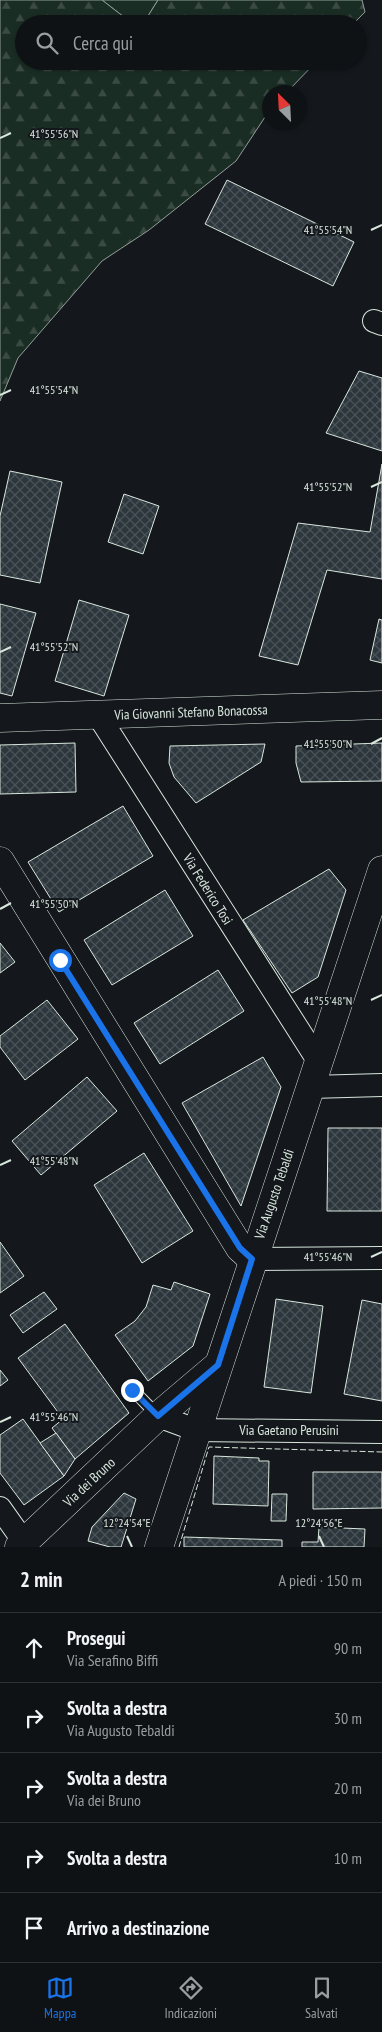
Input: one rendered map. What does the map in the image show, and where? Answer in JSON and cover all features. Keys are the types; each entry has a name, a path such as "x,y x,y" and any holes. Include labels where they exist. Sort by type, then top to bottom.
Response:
{"street":[{"name":"Via Giovanni Stefano Bonacossa","path":"0,718 382,705"},
{"name":"Via Federico Tosi","path":"98,715 315,1074"},
{"path":"0,861 240,1248 252,1259 382,1258"},
{"name":"Via Augusto Tebaldi","path":"159,1547 252,1259 382,872"},
{"path":"315,1074 382,1085"},
{"name":"Via dei Bruno","path":"21,1544 158,1416 218,1365"},
{"path":"158,1416 196,1430"},
{"name":"Via Gaetano Perusini","path":"196,1430 382,1432"},
{"path":"0,1508 21,1544"}],"lane":[{"path":"132,1390 158,1416"}],"green space":[{"path":"0,0 102,0 121,15 15,15 15,70 308,70 294,85 262,85 262,122 236,161 149,230 102,261 18,358 0,401"},
{"path":"102,0 158,0 149,15 121,15"},
{"path":"158,0 362,0 365,12 362,15 149,15"}],"building":[{"path":"227,180 354,242 333,286 205,224"},
{"path":"359,371 382,378 382,451 326,433"},
{"path":"382,464 382,579 327,570 298,665 259,656 298,523 370,532"},
{"path":"10,471 62,482 40,583 0,575 0,516"},
{"path":"124,494 159,506 143,554 108,542"},
{"path":"79,600 129,615 104,696 55,681"},
{"path":"0,604 36,613 12,696 0,693"},
{"path":"379,619 382,620 382,663 370,660"},
{"path":"75,743 76,792 0,794 0,745"},
{"path":"382,743 382,781 301,782 296,763 296,746"},
{"path":"265,744 261,762 196,803 174,777 169,763 170,746"},
{"path":"123,806 153,856 59,912 28,862"},
{"path":"329,869 346,890 318,977 292,993 243,920"},
{"path":"165,890 193,936 112,985 84,940"},
{"path":"0,943 15,962 0,973"},
{"path":"218,970 244,1011 160,1064 134,1023"},
{"path":"47,1000 78,1039 25,1080 0,1047 0,1036"},
{"path":"263,1057 281,1087 241,1206 182,1103"},
{"path":"87,1077 117,1111 41,1175 12,1141"},
{"path":"328,1128 382,1128 382,1211 327,1211"},
{"path":"144,1153 193,1231 142,1263 94,1185"},
{"path":"0,1242 24,1276 0,1293"},
{"path":"174,1282 210,1294 193,1346 148,1381 115,1335 135,1321 146,1307 153,1285 171,1290"},
{"path":"44,1292 57,1309 23,1333 10,1315"},
{"path":"276,1299 323,1306 311,1393 264,1387"},
{"path":"362,1300 382,1304 382,1401 344,1394"},
{"path":"65,1324 129,1413 75,1459 52,1428 63,1419 18,1358"},
{"path":"0,1370 8,1380 0,1386"},
{"path":"23,1419 64,1476 24,1505 0,1473 0,1435"},
{"path":"56,1433 75,1459 64,1476 40,1443"},
{"path":"214,1456 259,1458 259,1461 269,1461 268,1506 213,1504"},
{"path":"313,1472 382,1472 382,1508 313,1509"},
{"path":"124,1493 136,1499 121,1547 110,1547 88,1541 92,1527"},
{"path":"272,1494 287,1494 286,1521 271,1521"},
{"path":"319,1527 365,1529 364,1547 302,1547 302,1542 318,1542"},
{"path":"184,1537 282,1540 282,1547 184,1547"}],"fence":[{"path":"179,1547 209,1447 382,1452"}],"route":[{"path":"60,960 240,1248 252,1259 218,1365 158,1416 132,1390"}]}
